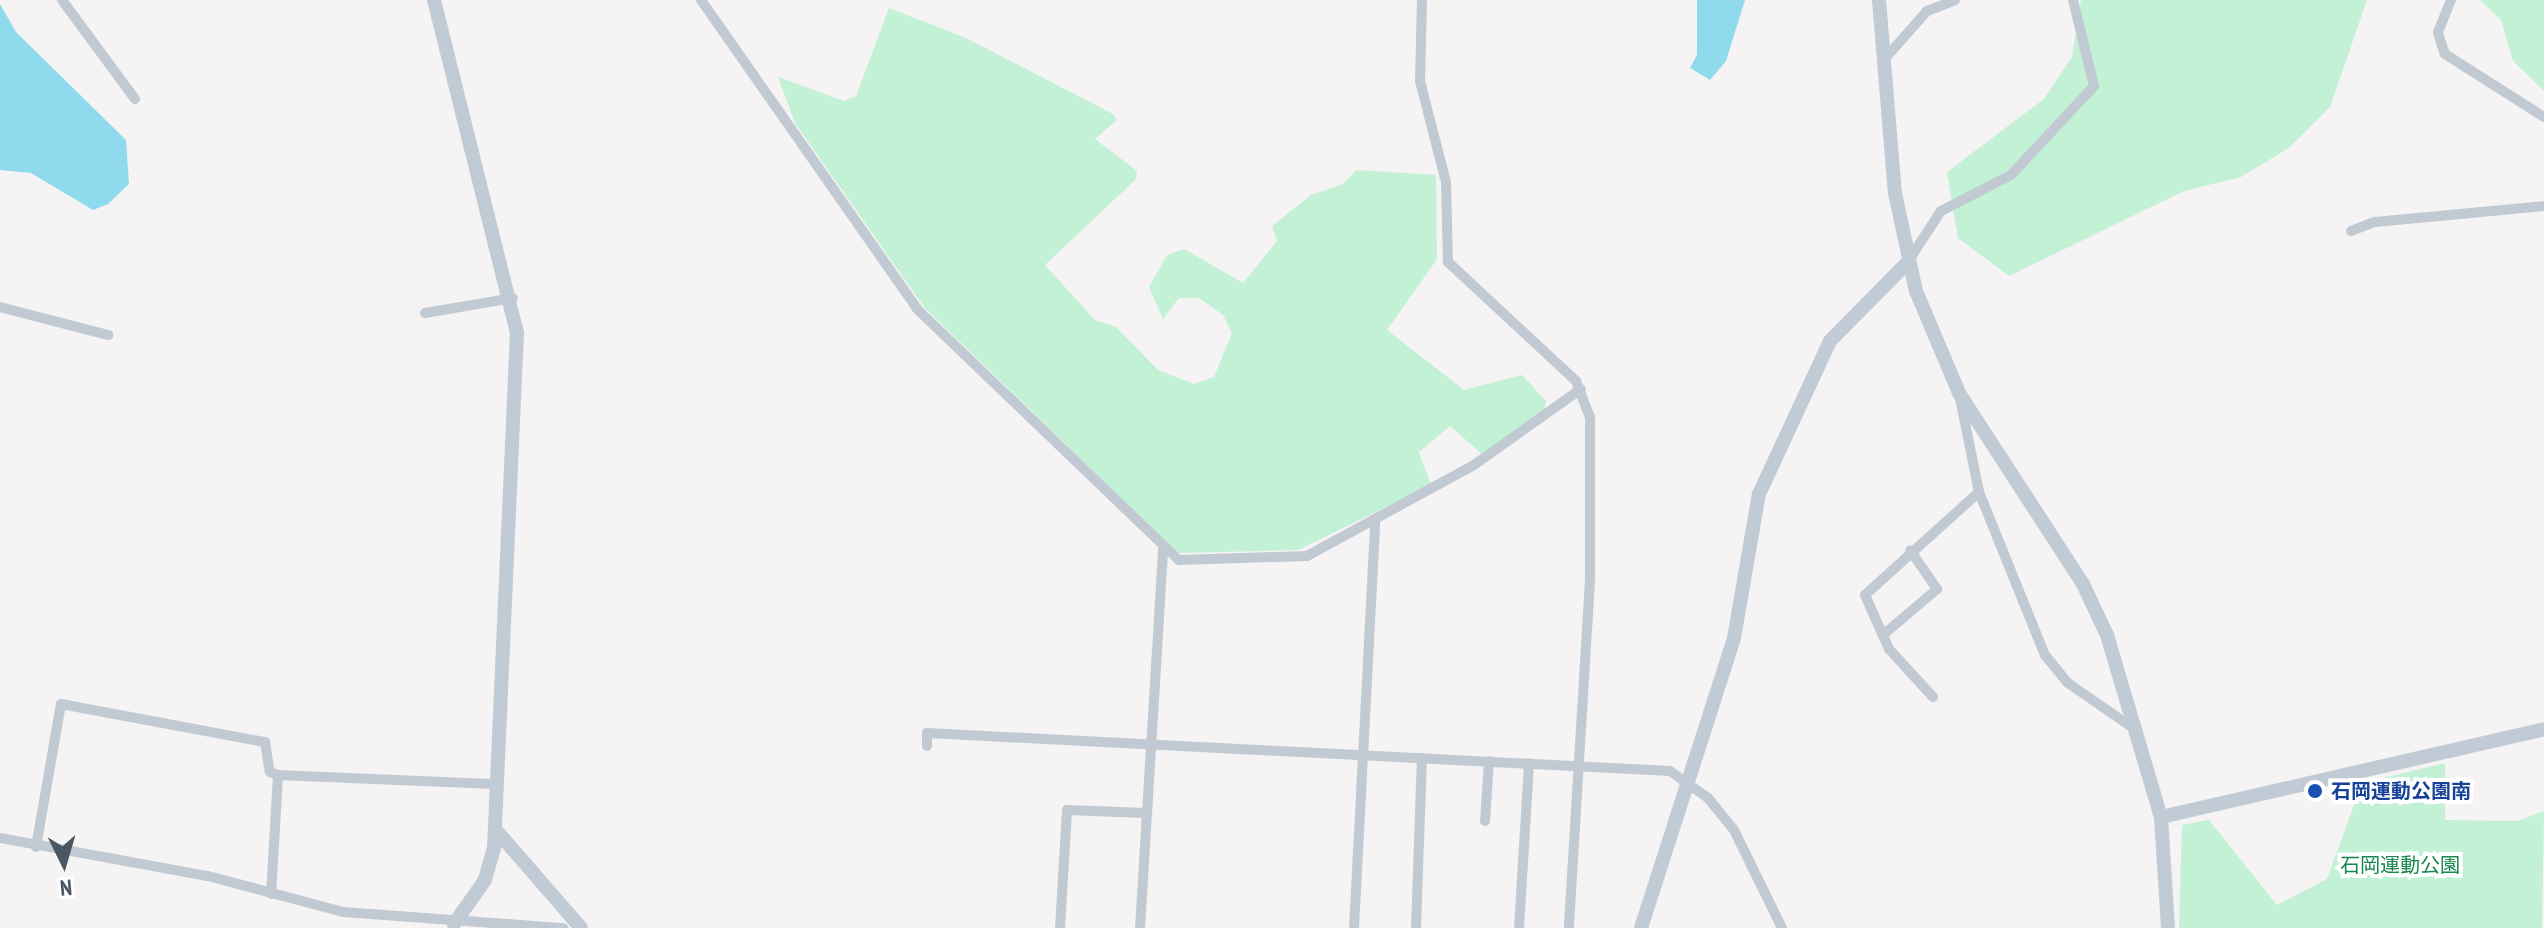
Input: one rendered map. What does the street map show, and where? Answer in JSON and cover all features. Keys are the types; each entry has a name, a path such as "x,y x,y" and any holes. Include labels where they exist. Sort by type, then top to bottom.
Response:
{"street":[{"path":"62,0 135,99"},
{"path":"434,0 513,298 517,352 495,829 489,871 445,925"},
{"path":"701,0 909,300 1163,549 1190,562 1299,558 1375,524 1581,389"},
{"path":"1422,0 1420,81 1446,182 1448,262 1463,283 1525,327 1581,389 1590,417 1590,581 1576,765 1569,928"},
{"path":"1879,0 1882,62 1908,262 1959,393 1979,492 2045,655 2068,683 2136,730"},
{"path":"1882,62 1927,11 1955,0"},
{"path":"1641,928 1684,777 1734,638 1749,522 1764,482 1830,341 1908,262 1941,211 2033,157 2094,86 2073,0"},
{"path":"2451,0 2438,33 2445,54 2544,117"},
{"path":"2351,231 2375,222 2544,206"},
{"path":"425,313 513,298"},
{"path":"0,307 108,335"},
{"path":"1959,393 2092,601 2136,730 2161,817 2168,928"},
{"path":"1933,697 1883,635 1866,592 1979,492"},
{"path":"1354,928 1375,524"},
{"path":"1140,928 1163,549"},
{"path":"1883,635 1937,589 1910,550"},
{"path":"36,847 61,704 265,742 270,772 278,775 496,784"},
{"path":"2161,817 2544,729"},
{"path":"927,746 927,733 1576,765 1684,777 1734,830 1782,928"},
{"path":"1416,928 1422,758"},
{"path":"1485,821 1489,761"},
{"path":"1519,928 1529,763"},
{"path":"271,894 278,775"},
{"path":"1060,928 1067,810 1145,813"},
{"path":"495,829 578,928"},
{"path":"0,838 36,847 151,864 271,894 445,925 563,928"}],"green space":[{"path":"2081,0 2367,0 2330,107 2289,148 2241,177 2184,191 2009,276 1958,238 1947,172 2044,99 2072,57"},
{"path":"2480,0 2544,0 2544,91 2513,61 2501,20"},
{"path":"889,8 966,38 1113,114 1117,120 1095,139 1137,171 1136,179 1045,265 1095,320 1116,327 1158,370 1194,384 1214,377 1232,333 1223,315 1199,298 1179,298 1163,319 1149,287 1167,255 1184,249 1243,283 1277,241 1272,226 1311,195 1343,184 1356,170 1436,175 1437,259 1387,330 1464,390 1522,375 1546,401 1544,411 1482,454 1450,426 1419,452 1431,485 1298,550 1178,553 924,307 795,123 778,77 844,101 856,96"},
{"name":"石岡運動公園","path":"2445,763 2445,820 2517,821 2544,811 2542,928 2179,928 2182,825 2209,820 2277,905 2327,879 2362,783"}],"water":[{"path":"1697,0 1745,0 1726,61 1710,80 1690,68 1697,55"},
{"path":"0,4 16,32 126,140 129,184 108,204 93,210 31,173 0,170"}],"place":[{"name":"石岡運動公園南","path":"2315,791"}]}
